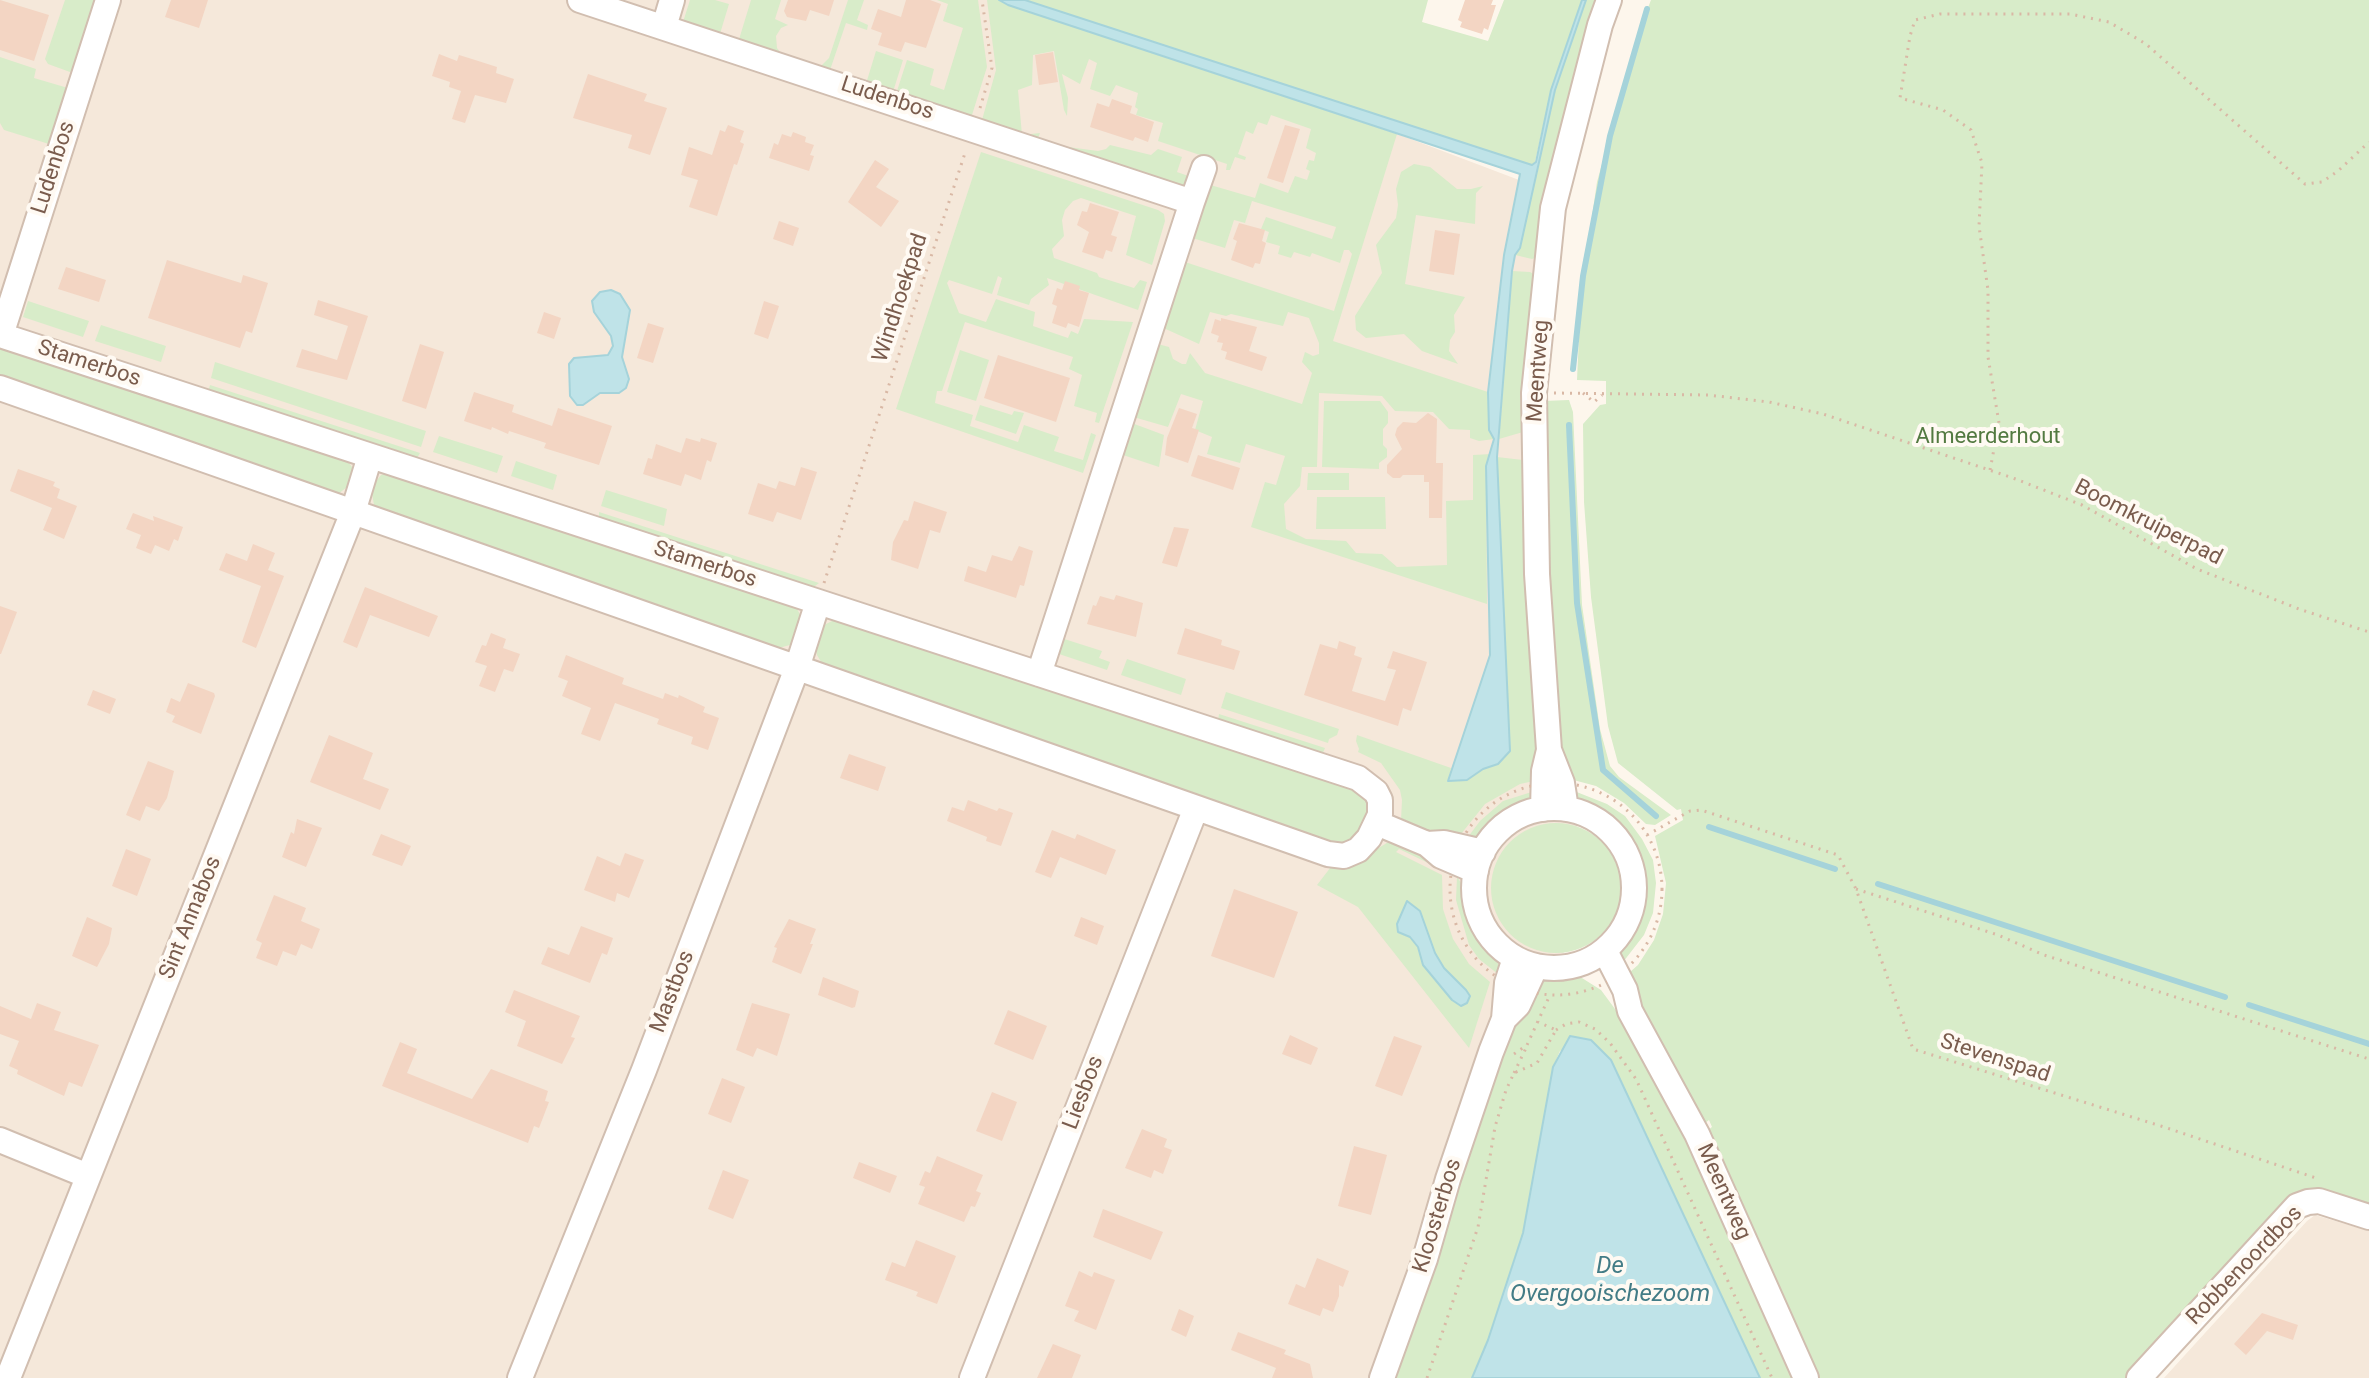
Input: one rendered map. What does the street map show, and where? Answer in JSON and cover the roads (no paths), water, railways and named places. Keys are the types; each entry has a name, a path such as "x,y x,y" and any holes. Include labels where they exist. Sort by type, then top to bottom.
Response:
{"street":[{"name":"Ludenbos","path":"0,335 108,0"},
{"name":"Ludenbos","path":"580,0 1192,202"},
{"path":"664,27 672,0"},
{"name":"Meentweg","path":"1554,809 1537,574 1534,393 1553,208 1609,0"},
{"path":"1039,674 1204,168"},
{"name":"Stamerbos","path":"0,335 1358,778 1372,786 1380,800 1377,823"},
{"path":"3,397 353,512 1335,856 1358,850 1377,823 1427,844 1444,843 1480,861"},
{"name":"Sint Annabos","path":"8,1378 353,512 370,456"},
{"name":"Mastbos","path":"520,1378 644,1070 797,668 818,602"},
{"name":"Liesbos","path":"972,1378 1196,808"},
{"path":"1554,809 1600,822 1619,842 1632,867 1633,904 1623,930 1596,956 1562,968 1526,962 1490,935 1481,921 1474,888 1480,861 1494,836 1524,814 1554,809"},
{"name":"Meentweg","path":"1596,956 1611,979 1625,990 1630,1011 1697,1134 1806,1378"},
{"name":"Kloosterbos","path":"1382,1378 1425,1259 1491,1052 1504,1019 1518,1005 1526,962"},
{"path":"0,1140 88,1176"},
{"name":"Robbenoordbos","path":"2139,1378 2294,1209 2308,1202 2319,1201 2369,1217"}],"water":[{"path":"999,0 1025,0 1532,165 1536,162 1551,90 1582,0 1586,0 1555,90 1520,248 1515,255 1512,271 1497,457 1510,751 1498,764 1483,769 1467,780 1448,781 1490,655 1486,466 1494,439 1489,430 1488,392 1504,255 1520,174"},
{"path":"611,290 620,294 630,310 622,357 629,379 626,388 619,393 600,393 583,405 577,405 570,396 569,364 574,358 608,355 613,346 611,336 594,312 592,301 600,292"},
{"path":"1407,901 1420,911 1435,953 1444,968 1470,996 1467,1003 1461,1006 1452,1000 1423,965 1418,947 1410,937 1398,932 1397,924"},
{"name":"De Overgooischezoom","path":"1570,1036 1591,1040 1611,1060 1760,1378 1472,1378 1488,1340 1523,1233 1553,1067"}],"waterway":[{"path":"1573,369 1583,276 1610,136 1647,9"},
{"path":"1569,425 1577,603 1603,770 1656,816"},
{"path":"1709,827 1835,869"},
{"path":"1878,884 2225,997"},
{"path":"2249,1005 2369,1044"}],"park label":[{"name":"Almeerderhout","path":"1988,437"}]}
